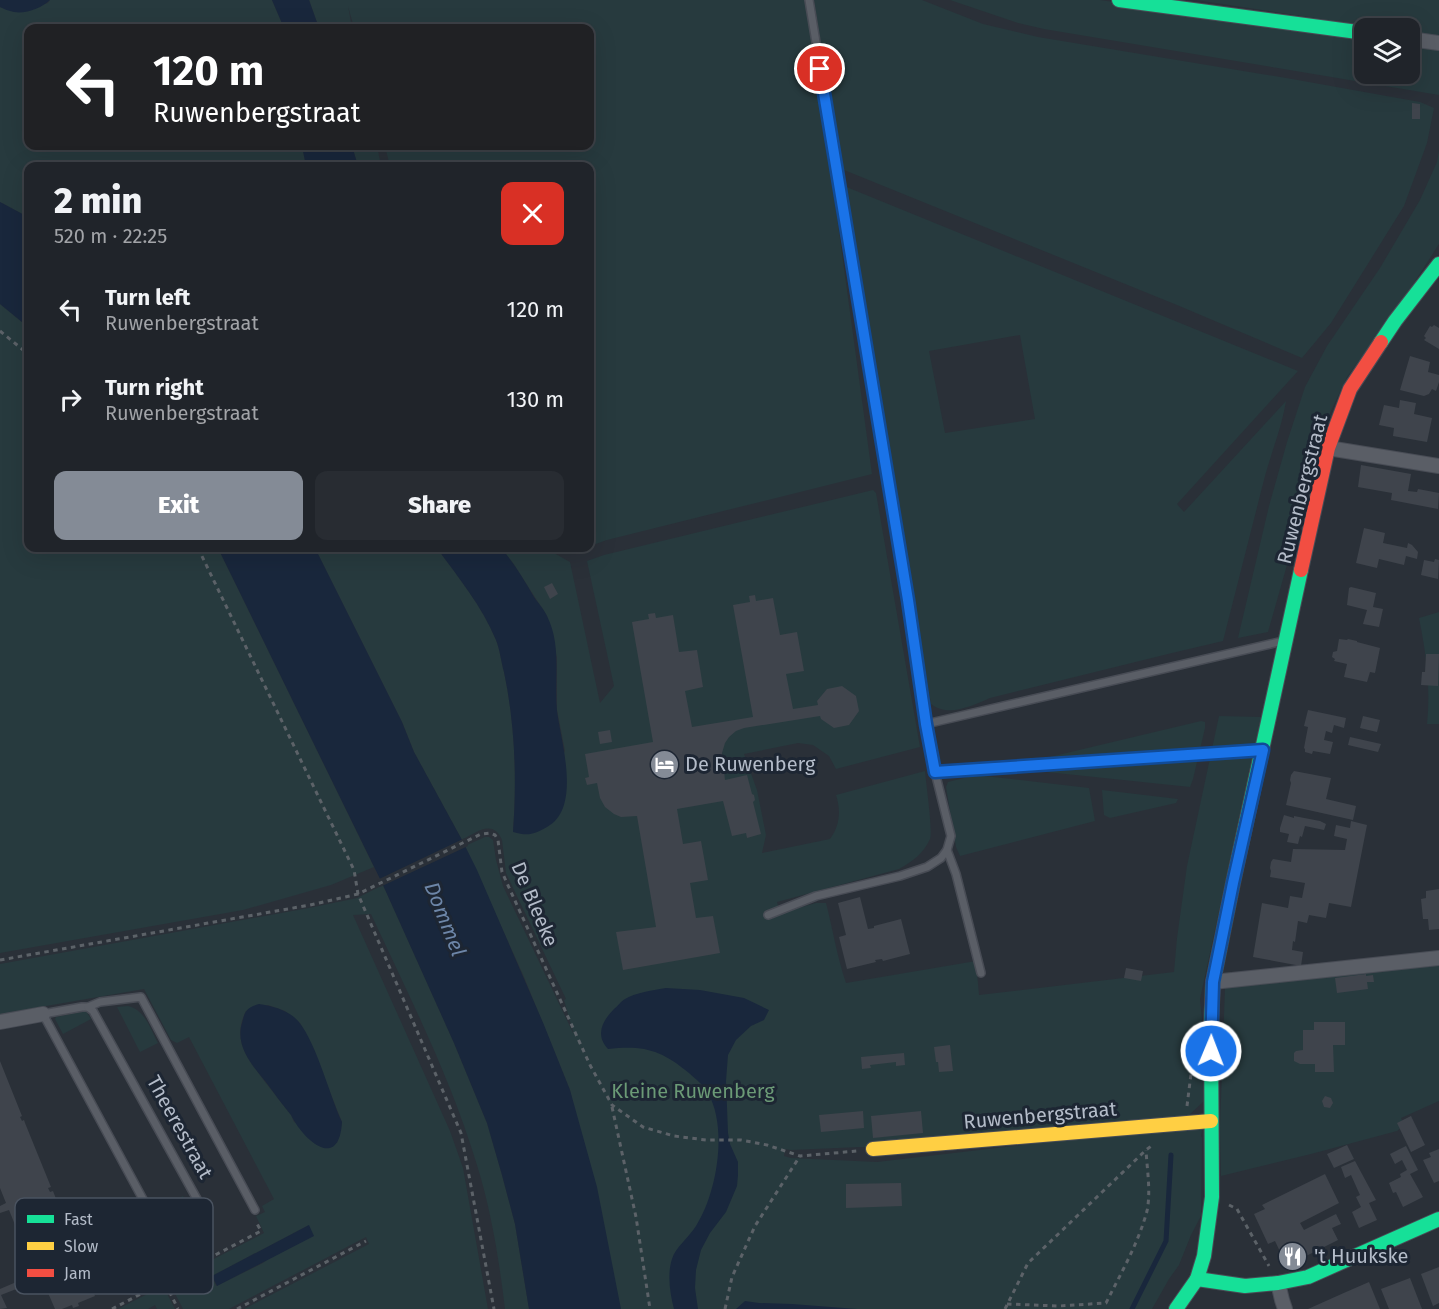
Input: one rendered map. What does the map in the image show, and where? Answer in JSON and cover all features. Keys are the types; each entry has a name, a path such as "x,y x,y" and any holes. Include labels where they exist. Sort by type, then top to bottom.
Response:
{"street":[{"path":"1119,0 1179,4 1354,31"},
{"path":"1420,40 1439,43"},
{"name":"Ruwenbergstraat","path":"1176,1309 1197,1279 1204,1256 1212,1197 1210,1028 1213,982 1328,448 1350,388 1395,321 1439,264"},
{"path":"1328,448 1439,466"},
{"path":"1213,982 1439,958"},
{"name":"Theerestraat","path":"0,1022 43,1014"},
{"name":"Ruwenbergstraat","path":"873,1149 1211,1121"},
{"path":"1197,1279 1245,1286 1308,1278 1439,1219"},
{"path":"1278,1283 1285,1309"}],"lane":[{"path":"768,915 816,896 900,876 927,867 941,858 947,850 951,837 926,724 908,600 809,0"},
{"path":"926,724 1286,640"},
{"path":"935,772 1263,750"},
{"path":"947,850 956,874 981,973"},
{"name":"Theerestraat","path":"43,1014 141,996 255,1210"},
{"name":"Theerestraat","path":"88,1007 96,1015 196,1198"},
{"path":"43,1014 142,1198"}],"path":[{"path":"0,331 24,351"},
{"path":"200,552 354,870 358,894 461,1133 494,1309"},
{"name":"De Bleeke","path":"0,960 310,905 358,894 481,834 490,833 498,840 502,872 506,881 590,1065 612,1106 643,1127 674,1136 706,1140 741,1140 767,1145 800,1156 873,1149"},
{"path":"612,1106 636,1216 650,1309"},
{"path":"1005,1309 1028,1263 1156,1143"},
{"path":"1007,1304 1059,1306 1106,1303 1133,1249 1147,1210 1146,1150"},
{"path":"725,1309 732,1276 755,1226 800,1156"},
{"path":"1212,1197 1237,1209 1278,1283"},
{"path":"213,1256 261,1231 254,1218 255,1210"},
{"path":"237,1309 366,1241"},
{"path":"112,1309 140,1294"},
{"path":"171,1294 178,1309"}],"green space":[{"path":"50,0 272,0 282,24 24,24 24,150 303,150 305,162 24,162 24,215 0,202 0,7 15,12 48,3"},
{"path":"309,0 805,0 815,55 872,474 594,545 594,162 389,162 386,150 594,150 594,24 353,24 348,6 351,24 318,24"},
{"path":"814,0 922,0 983,24 1038,37 1420,102 1434,108 1427,143 1404,206 1331,323 1302,358 844,170 839,159"},
{"path":"950,0 1100,0 1354,37 1354,81 1044,29 1018,23"},
{"path":"1196,0 1439,0 1439,36 1420,33 1420,18 1354,18 1354,24"},
{"path":"1420,46 1439,49 1439,95 1373,84 1420,84"},
{"path":"353,150 378,150 380,162 357,162"},
{"path":"1439,150 1439,244 1403,300 1347,377 1330,413 1268,632 1238,638 1269,506 1305,387 1327,346 1380,268 1420,200 1437,162"},
{"path":"844,186 1298,371 1177,504 1184,512 1286,401 1223,641 990,698 961,709 945,710 931,704","holes":["1020,335 1035,419 945,433 929,351"]},
{"path":"0,304 24,324 24,552 220,552 374,867 331,885 243,910 0,953"},
{"name":"Kleine Ruwenberg","path":"873,490 876,493 920,747 836,769 829,756 813,745 798,743 744,754 757,790 766,835 762,853 830,839 839,818 836,795 925,771 931,834 924,849 917,857 899,869 777,902 780,913 816,903 826,903 846,983 976,961 979,995 1174,972 1187,866 1219,716 1261,717 1200,999 1204,1101 1188,1116 900,1148 785,1149 784,1156 791,1158 877,1162 1203,1124 1201,1216 1179,1265 1152,1309 615,1309 570,1090 524,977 465,846 485,837 493,840 503,886 574,1035 564,1000 566,999 506,873 502,840 494,830 484,829 462,840 414,752 402,722 317,552 440,552 469,592 496,640 508,691 514,751 513,831 565,751 557,710 557,658 547,616 504,552 552,552 570,562 600,703 614,686 587,561"},
{"path":"1439,612 1439,724 1427,724 1427,671 1419,618"},
{"path":"1201,721 1205,722 1205,728 1190,787 1020,769 1015,766 1037,760"},
{"path":"976,775 1089,788 1095,821 960,856 956,847 946,787 948,782"},
{"path":"1102,790 1178,799 1176,803 1110,818 1104,815"},
{"path":"383,885 487,1123 515,1224 529,1309 505,1309 490,1216 466,1130 428,1036 371,914 353,915 450,1131 463,1168 488,1309 244,1309 369,1244 366,1237 229,1309 183,1309 175,1294 213,1294 213,1278 216,1286 263,1263 309,1225 213,1275 213,1259 264,1233 256,1216 265,1212 262,1206 274,1199 189,1037 177,1043 171,1040 144,989 0,1014 0,964 357,898","holes":["268,1005 285,1011 300,1023 309,1040 342,1122 337,1143 294,1122 243,1049 240,1031 246,1011"]},
{"path":"1439,961 1439,1101 1401,1118 1404,1125 1397,1131 1221,1176 1220,1127 1225,988"},
{"path":"128,1006 139,1011 158,1043 140,1052 117,1007"},
{"path":"86,1011 91,1019 63,1034 56,1017"},
{"path":"147,1294 167,1294 175,1309 157,1309 155,1305 148,1309 118,1309"}],"water":[{"path":"0,0 50,0 34,10 19,12 0,7"},
{"path":"272,0 309,0 318,24 282,24"},
{"path":"303,150 353,150 357,162 305,162"},
{"path":"0,202 24,215 24,324 0,304"},
{"name":"Dommel","path":"220,552 317,552 402,722 414,752 477,870 544,1025 570,1090 597,1187 621,1309 529,1309 515,1224 487,1123 383,885"},
{"path":"440,552 504,552 544,611 552,627 556,651 557,711 565,756 567,790 558,818 547,827 534,833 513,832 515,772 513,732 504,672 490,627"},
{"path":"666,988 700,990 744,998 769,1010 764,1020 751,1026 736,1040 728,1055 726,1081 728,1133 738,1162 737,1186 726,1212 710,1233 701,1250 696,1270 695,1288 698,1309 674,1309 669,1277 674,1255 696,1226 710,1196 719,1142 714,1107 702,1085 670,1059 642,1049 608,1049 601,1033 606,1018 624,1000 639,993"},
{"path":"259,1004 278,1008 290,1014 309,1037 342,1122 339,1137 334,1146 320,1147 304,1134 246,1055 241,1040 242,1023 247,1010"},
{"path":"309,1225 314,1236 217,1286 213,1275"},
{"path":"745,1301 759,1303 857,1309 736,1309"}],"pier":[{"path":"465,838 468,846 380,887 377,880"}],"building":[{"path":"1412,103 1420,104 1420,119 1412,119"},
{"path":"1434,325 1439,328 1439,349 1424,340 1430,326"},
{"path":"1410,356 1430,362 1428,372 1439,375 1436,391 1432,389 1424,396 1400,390"},
{"path":"1400,400 1416,403 1414,414 1432,418 1427,442 1393,436 1394,428 1379,425 1384,405 1399,408"},
{"path":"1361,465 1411,474 1408,491 1417,492 1418,489 1439,493 1438,509 1391,500 1392,493 1358,487"},
{"path":"1364,528 1385,533 1383,543 1407,548 1408,543 1412,545 1418,552 1417,559 1406,556 1404,565 1379,559 1377,568 1356,563"},
{"path":"1435,559 1439,560 1438,579 1421,575 1424,560 1434,562"},
{"path":"552,583 558,594 550,599 544,587"},
{"path":"1351,587 1376,593 1373,607 1383,609 1379,627 1363,624 1367,610 1347,605"},
{"path":"755,595 756,601 773,598 780,635 797,632 804,671 786,674 793,709 818,705 817,701 827,689 842,686 856,696 859,711 849,725 834,728 820,716 744,728 729,737 722,753 725,780 747,775 754,795 753,802 761,834 747,838 746,833 732,836 723,801 677,809 683,844 701,841 708,880 690,883 696,918 713,916 720,953 623,970 616,932 656,927 637,816 621,817 605,807 600,798 597,783 587,785 585,778 589,777 585,754 653,742 632,622 649,619 648,614 655,613 656,618 673,615 679,652 697,650 703,687 685,691 692,727 753,717 733,605 750,602 749,596"},
{"path":"1339,639 1348,639 1380,648 1375,673 1370,672 1367,682 1344,677 1347,664 1334,661 1332,657 1333,652 1337,651"},
{"path":"1426,654 1439,654 1438,686 1421,685 1422,672 1425,672"},
{"path":"1308,710 1346,718 1344,728 1334,725 1332,733 1326,731 1324,740 1333,742 1330,754 1305,752 1308,727 1304,726"},
{"path":"1363,716 1380,720 1377,732 1360,728"},
{"path":"610,730 612,742 600,744 598,732"},
{"path":"1350,737 1381,744 1378,752 1348,745"},
{"path":"1294,771 1331,778 1326,799 1356,806 1353,820 1286,805 1291,775"},
{"path":"1284,815 1326,824 1324,830 1305,826 1298,844 1287,842 1289,834 1280,832"},
{"path":"1351,821 1367,825 1351,907 1329,903 1326,918 1309,915 1307,923 1298,921 1292,950 1303,952 1301,966 1253,957 1262,903 1288,908 1290,896 1302,898 1305,883 1270,877 1273,859 1291,862 1293,849 1345,850 1347,839 1334,836 1336,825 1350,828"},
{"path":"1439,889 1439,929 1429,930 1428,919 1423,919 1421,899 1426,898 1426,891"},
{"path":"860,897 868,929 901,919 910,954 883,961 882,959 875,960 876,962 847,969 839,937 846,935 838,903"},
{"path":"1126,968 1143,971 1141,981 1124,978"},
{"path":"1366,974 1366,976 1373,975 1374,982 1367,982 1368,989 1337,993 1335,978"},
{"path":"1314,1022 1345,1022 1345,1045 1333,1045 1334,1072 1315,1072 1315,1064 1300,1064 1294,1061 1294,1053 1303,1050 1303,1030 1314,1030"},
{"path":"950,1045 953,1071 939,1072 934,1047"},
{"path":"904,1053 905,1065 896,1066 896,1062 870,1065 871,1068 862,1069 861,1057"},
{"path":"0,1061 22,1116 20,1117 22,1121 24,1120 51,1187 48,1188 50,1192 53,1191 56,1198 15,1198 15,1225 9,1210 0,1213 0,1206 6,1203 0,1188"},
{"path":"1325,1096 1331,1098 1333,1103 1330,1108 1324,1107 1322,1101"},
{"path":"863,1111 864,1128 821,1132 819,1115"},
{"path":"921,1111 923,1133 873,1138 871,1116"},
{"path":"1411,1116 1425,1145 1411,1152 1397,1123"},
{"path":"1347,1145 1354,1159 1334,1168 1327,1154"},
{"path":"1406,1146 1418,1170 1410,1174 1423,1197 1403,1207 1389,1183 1401,1177 1400,1174 1407,1170 1402,1160 1395,1164 1390,1154"},
{"path":"1439,1149 1439,1181 1434,1183 1423,1160 1431,1157 1429,1153"},
{"path":"1355,1161 1376,1200 1369,1203 1377,1220 1359,1228 1352,1212 1361,1207 1356,1197 1360,1195 1351,1175 1345,1178 1341,1167"},
{"path":"1325,1174 1339,1203 1300,1223 1304,1230 1336,1214 1341,1224 1332,1228 1338,1240 1290,1264 1285,1262 1275,1241 1268,1244 1254,1214 1265,1209 1262,1205"},
{"path":"901,1183 902,1206 846,1208 846,1184"},
{"path":"1439,1267 1439,1303 1433,1306 1421,1274"},
{"path":"1410,1278 1422,1309 1389,1309 1381,1289"},
{"path":"1369,1282 1380,1309 1308,1309 1346,1292"},
{"path":"15,1283 15,1290 1,1295 7,1308 0,1309 0,1289"},
{"path":"48,1294 94,1294 95,1296 78,1303 79,1306 73,1308 72,1305 55,1309"}],"waterway":[{"path":"1132,1309 1166,1241 1171,1155"}],"traffic: fast":[{"path":"1119,0 1354,32"},
{"path":"1381,342 1439,264"},
{"path":"1176,1309 1197,1279 1204,1256 1212,1197 1213,982 1301,570"},
{"path":"1197,1279 1245,1286 1308,1277 1439,1219"}],"traffic: slow":[{"path":"873,1149 1211,1121"}],"traffic: jam":[{"path":"1301,570 1328,448 1350,389 1381,342"}],"place":[{"name":"De Ruwenberg","path":"664,764"},
{"name":"'t Huukske","path":"1293,1256"}],"route":[{"path":"820,69 935,772 1263,750 1213,982 1211,1051"}]}
